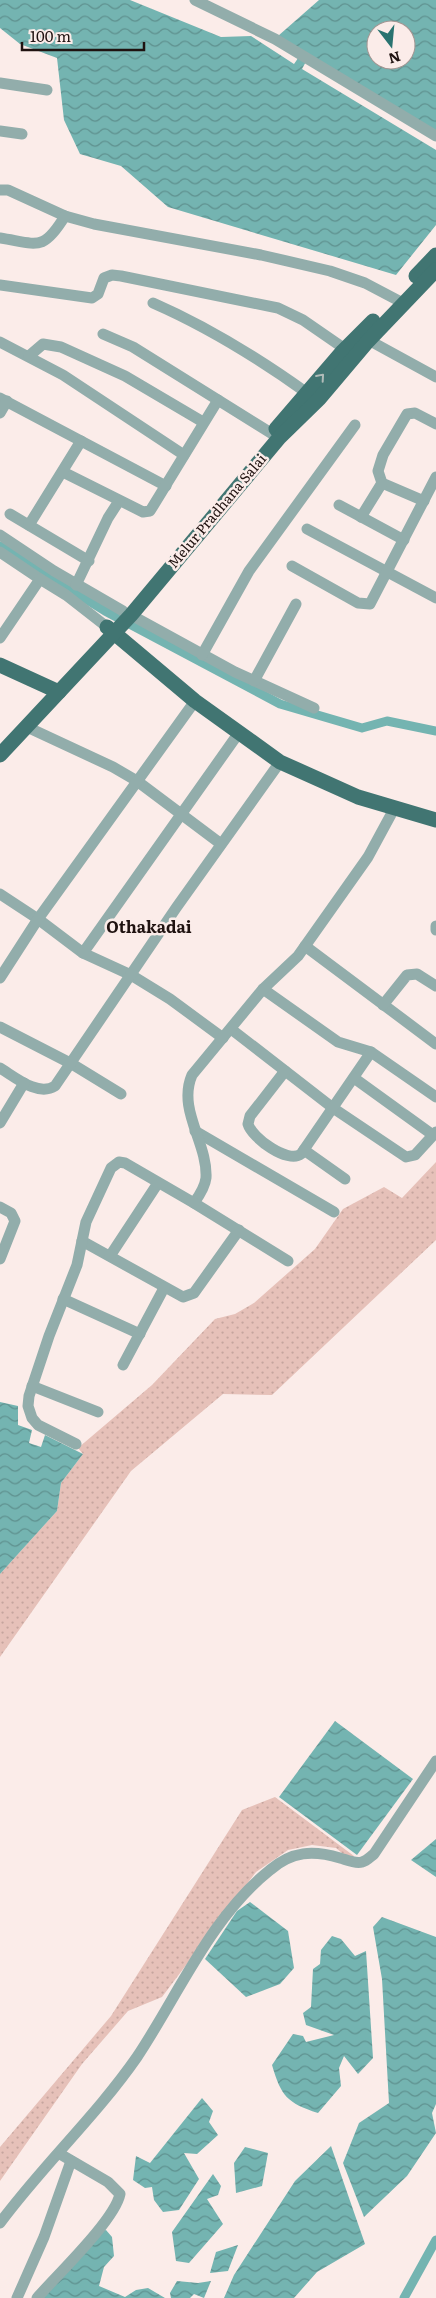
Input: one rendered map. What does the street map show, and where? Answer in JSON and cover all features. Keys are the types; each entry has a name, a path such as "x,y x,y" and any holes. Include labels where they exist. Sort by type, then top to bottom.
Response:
{"main road":[{"name":"Melur Pradhana Salai","path":"276,436 319,399 364,338 399,301 436,255"},
{"name":"Melur Pradhana Salai","path":"399,301 436,270"},
{"name":"Melur Pradhana Salai","path":"0,740 55,690 119,621 276,436 307,393 345,349 364,338"},
{"path":"119,621 195,701 238,734 280,762 330,786 394,809 436,820"},
{"path":"0,665 55,690"},
{"name":"Melur Pradhana Salai","path":"0,755 27,727 55,690"}],"street":[{"path":"195,0 249,24 436,136"},
{"path":"0,83 47,90"},
{"path":"0,130 22,134"},
{"path":"0,190 8,190 64,216 94,224 299,263 365,283 399,301"},
{"path":"0,238 34,244 42,243 54,234 64,216"},
{"path":"0,285 92,298 98,294 104,278 112,275 121,276 278,308 304,320 345,349"},
{"path":"153,303 185,317 259,359 307,393"},
{"path":"103,334 133,347 276,436"},
{"path":"364,338 436,377"},
{"path":"0,342 63,375 184,455"},
{"path":"29,356 43,344 61,347 126,376 203,422"},
{"path":"0,412 3,399 166,486"},
{"path":"62,472 143,512 150,512 218,400"},
{"path":"424,501 382,483 378,476 379,464 405,416 415,413 436,424"},
{"path":"202,655 249,571 355,425"},
{"path":"28,524 81,440"},
{"path":"292,566 365,605 373,601 436,477"},
{"path":"361,517 382,483"},
{"path":"76,585 108,518 120,501"},
{"path":"339,505 404,540"},
{"path":"10,514 89,561"},
{"path":"307,529 387,572 434,593"},
{"path":"0,535 76,585 119,621"},
{"path":"0,552 66,595 119,621 202,655 314,708"},
{"path":"0,638 40,579"},
{"path":"254,681 296,604"},
{"path":"0,978 38,919 195,701"},
{"path":"27,727 113,767 137,782 221,844"},
{"path":"83,952 238,734"},
{"path":"0,1068 24,1083 38,1089 50,1090 72,1064 221,844 280,762"},
{"path":"194,1203 202,1191 206,1178 189,1109 187,1085 192,1075 264,989 305,946 368,857 394,809"},
{"path":"0,894 83,952 131,975 170,999 223,1038"},
{"path":"305,946 436,1044"},
{"path":"383,1005 407,975 417,974 436,986"},
{"path":"264,989 338,1042 371,1052 436,1097"},
{"path":"0,1027 72,1064 121,1094"},
{"path":"231,1029 333,1108 406,1157 415,1155 435,1133 354,1078"},
{"path":"285,1071 250,1116 248,1124 258,1138 285,1156 297,1157 304,1150 371,1052"},
{"path":"0,1123 24,1083"},
{"path":"195,1131 334,1212"},
{"path":"304,1150 345,1179"},
{"path":"76,1444 38,1425 32,1418 28,1406 32,1386 77,1265 90,1211 115,1164 125,1163 288,1261"},
{"path":"110,1256 158,1183"},
{"path":"0,1207 11,1213 15,1221 2,1244 0,1259"},
{"path":"82,1241 183,1297 194,1293 239,1230"},
{"path":"123,1365 164,1288"},
{"path":"63,1299 140,1334"},
{"path":"32,1386 98,1412"},
{"path":"0,2223 116,2086 137,2056 226,1914 253,1886 284,1859 296,1854 308,1852 325,1854 355,1863 367,1860 374,1854 436,1761"},
{"path":"37,2298 101,2225 119,2200 120,2194 117,2189 60,2154"},
{"path":"17,2298 44,2237 71,2161"}],"shaded area":[{"path":"436,1162 436,1240 272,1395 223,1394 131,1471 0,1657 0,1574 57,1511 61,1483 83,1454 78,1448 152,1385 215,1319 235,1314 254,1303 315,1249 343,1209 384,1187 402,1198"},
{"path":"275,1797 354,1856 352,1859 349,1859 336,1848 312,1845 288,1850 256,1872 162,1997 128,2011 82,2064 0,2181 0,2147 111,2016 242,1810"}],"water":[{"path":"0,0 130,0 221,37 251,36 294,64 303,51 278,36 319,0 436,0 436,132 309,56 302,69 436,150 436,225 396,275 168,207 121,166 80,154 64,120 57,58 20,44 0,28"},
{"path":"0,1402 18,1406 18,1425 32,1430 29,1443 41,1447 45,1435 83,1454 61,1483 57,1511 0,1574"},
{"path":"335,1721 413,1779 357,1855 279,1797"},
{"path":"436,1839 436,1877 411,1860"},
{"path":"250,1902 288,1931 294,1968 280,1984 246,1997 205,1959 237,1911"},
{"path":"382,1917 436,1937 436,2104 432,2113 436,2133 407,2176 364,2217 343,2163 359,2123 389,2103 382,1979 373,1927"},
{"path":"332,1936 341,1939 355,1956 366,1951 373,2058 358,2074 344,2056 339,2068 341,2086 318,2113 299,2106 287,2097 282,2091 272,2065 293,2034 303,2036 306,2042 334,2035 306,2025 303,2013 311,2007 313,1969 320,1964 321,1950"},
{"path":"202,2098 213,2111 209,2122 218,2135 197,2154 184,2153 199,2179 179,2210 163,2212 154,2200 152,2187 145,2188 133,2180 136,2156 150,2163"},
{"path":"331,2146 365,2244 317,2272 294,2298 224,2298 234,2275 295,2181"},
{"path":"245,2147 268,2153 262,2186 236,2193 234,2163"},
{"path":"213,2174 221,2186 218,2195 207,2199 223,2224 189,2263 176,2261 172,2232"},
{"path":"106,2230 112,2237 114,2256 104,2267 99,2286 125,2297 136,2290 148,2288 165,2298 43,2298 99,2232"},
{"path":"238,2245 228,2271 210,2273 216,2252"},
{"path":"177,2281 198,2283 211,2281 204,2298 194,2294 190,2298 171,2298 170,2293"}],"waterway":[{"path":"0,546 105,611 280,704 362,728 387,721 436,731"},
{"path":"404,2298 436,2240"}],"district":[{"name":"Othakadai","path":"149,927"}]}
